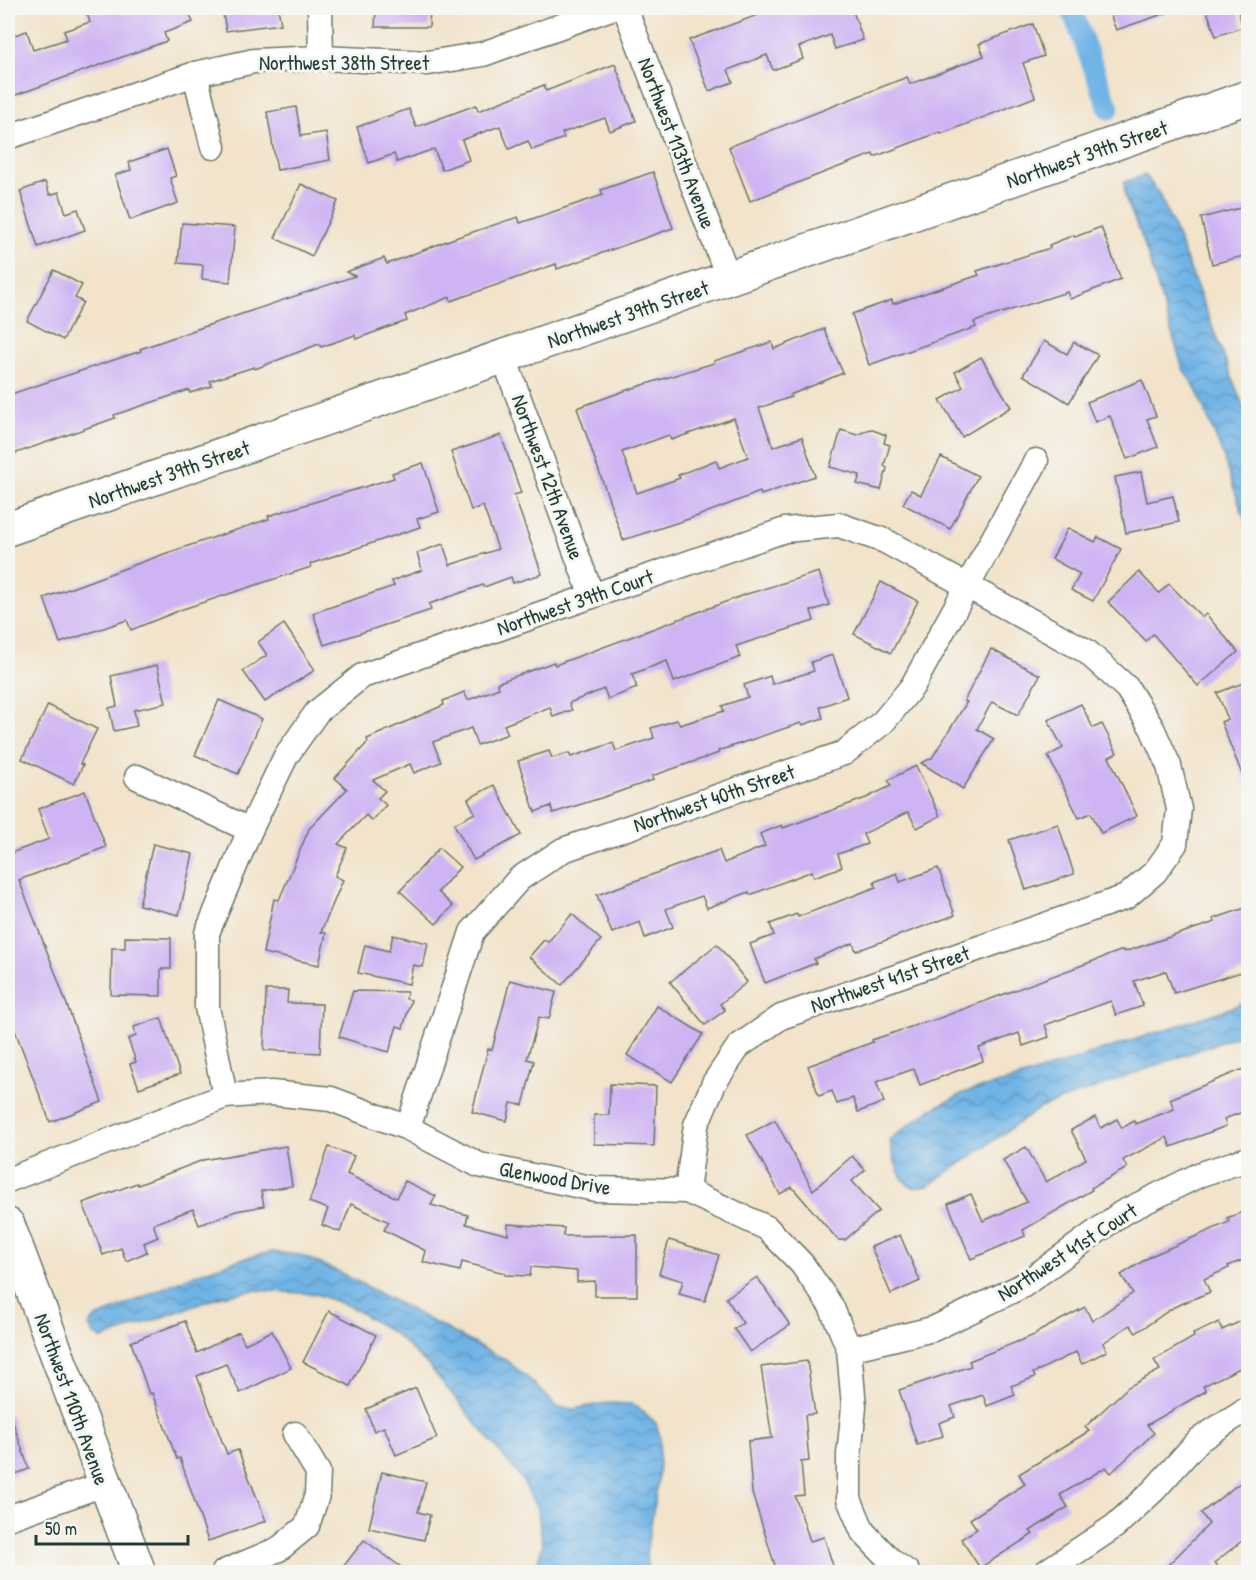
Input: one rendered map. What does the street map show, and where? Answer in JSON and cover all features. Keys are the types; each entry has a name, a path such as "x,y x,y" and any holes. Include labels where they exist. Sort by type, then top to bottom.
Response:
{"street":[{"path":"320,8 321,58"},
{"name":"Northwest 38th Street","path":"8,137 195,74 254,61 321,58 428,63 483,54 611,8"},
{"name":"Northwest 113th Avenue","path":"625,8 729,279"},
{"path":"195,74 213,147"},
{"name":"Northwest 39th Street","path":"8,529 1248,97"},
{"name":"Northwest 12th Avenue","path":"504,358 592,596"},
{"name":"Northwest 40th Street","path":"408,1128 472,932 519,879 563,850 844,753 883,722 912,687 1036,461"},
{"name":"Northwest 39th Court","path":"225,1096 207,1007 207,933 250,830 286,756 317,712 362,676 785,530 839,525 885,541 968,585"},
{"name":"Northwest 41st Street","path":"687,1191 696,1125 714,1083 739,1046 781,1017 1126,897 1155,873 1175,844 1179,809 1169,766 1152,728 1127,688 1086,651 968,585"},
{"path":"137,777 250,830"},
{"name":"Glenwood Drive","path":"8,1179 225,1096 271,1093 331,1099 408,1128 479,1165 595,1189 687,1191 766,1228 802,1264 831,1306 849,1348 854,1407 849,1455 849,1499 864,1532 891,1561 907,1572"},
{"name":"Northwest 41st Court","path":"849,1348 933,1329 1022,1286 1122,1213 1201,1174 1248,1159"},
{"name":"Northwest 110th Avenue","path":"8,1224 139,1572"},
{"path":"1046,1572 1115,1526 1154,1490 1199,1440 1248,1407"},
{"path":"224,1572 279,1549 307,1526 317,1495 318,1473 295,1434"},
{"path":"8,1518 104,1484"}],"water":[{"path":"1145,175 1159,194 1173,225 1248,419 1248,530 1221,450 1196,389 1183,369 1143,240 1125,197 1124,182"},
{"path":"1248,1002 1248,1032 1040,1108 928,1186 908,1185 900,1174 890,1139 930,1110 966,1092 1013,1080"},
{"path":"272,1252 300,1255 337,1271 507,1361 534,1383 557,1407 574,1409 607,1403 633,1404 646,1414 656,1423 660,1437 658,1481 646,1555 648,1572 535,1572 543,1543 537,1509 522,1479 428,1365 392,1332 351,1307 316,1294 255,1290 222,1296 102,1339 93,1334 89,1325 94,1319 203,1271"}],"building":[{"path":"85,8 187,8 193,22 164,33 167,41 13,96 8,80 8,37 27,31 33,50 67,39 64,31 90,22"},
{"path":"222,8 278,8 281,24 226,31"},
{"path":"376,8 430,8 429,27 375,27"},
{"path":"777,8 852,8 863,40 835,49 830,35 799,47 803,59 773,70 767,55 728,70 733,82 709,91 689,40"},
{"path":"1108,8 1174,8 1175,10 1116,30"},
{"path":"1206,8 1237,8 1243,27 1216,36"},
{"path":"1033,24 1044,56 1023,63 1035,97 941,134 940,132 874,157 873,154 750,201 729,147 907,77 910,84 984,56 979,44"},
{"path":"615,64 636,121 610,131 605,118 562,133 564,138 532,150 528,141 509,149 500,126 462,140 469,160 442,170 434,149 397,162 394,154 369,163 357,127 409,109 416,127 476,105 478,111 544,85 546,91"},
{"path":"296,107 301,136 326,132 330,160 277,170 267,112"},
{"path":"167,149 176,176 170,178 178,203 130,220 115,175 131,170 129,162"},
{"path":"653,172 673,228 557,269 556,264 451,301 450,297 405,315 407,321 356,339 355,335 321,347 319,344 255,369 254,367 210,381 212,386 190,393 189,390 114,415 115,418 8,456 8,395 355,276 346,272 384,258 387,264 518,217 520,223 603,195 601,190"},
{"path":"45,182 50,195 59,192 66,213 78,209 85,230 38,247 20,191"},
{"path":"301,184 338,201 312,256 275,238"},
{"path":"1248,206 1248,255 1212,264 1201,218"},
{"path":"182,223 235,227 230,282 202,279 203,265 178,263"},
{"path":"1101,227 1121,279 1070,299 1067,292 974,322 976,327 869,365 852,314 892,300 893,304 979,275 977,271 1050,248 1049,245"},
{"path":"54,270 82,285 75,298 83,302 63,340 27,321"},
{"path":"824,329 843,373 790,395 791,397 759,408 773,447 802,437 815,476 761,495 760,492 695,517 623,540 577,408 772,342 774,349","holes":["734,418 748,457 719,468 716,460 678,475 680,478 637,493 622,452 669,435 671,440"]},
{"path":"1044,341 1067,354 1074,342 1098,355 1069,403 1023,375"},
{"path":"981,357 1011,407 962,437 940,400 963,387 955,372"},
{"path":"1142,380 1156,416 1147,419 1158,447 1127,459 1110,416 1095,422 1087,402"},
{"path":"870,429 886,435 884,443 890,445 881,490 857,484 860,475 830,467 841,430 857,435"},
{"path":"501,435 521,493 514,495 542,574 513,583 511,577 484,587 483,585 429,604 431,610 324,645 313,613 394,586 392,581 422,570 417,553 443,544 450,565 498,549 483,506 471,510 451,452"},
{"path":"941,457 978,476 950,529 903,504 911,490 921,495"},
{"path":"423,463 439,512 417,519 420,527 310,564 311,567 183,609 131,630 127,620 60,643 44,598 269,519 268,516 394,478 392,473"},
{"path":"1141,472 1147,502 1173,496 1179,522 1126,533 1115,477"},
{"path":"1068,528 1095,542 1098,537 1121,549 1093,601 1071,590 1080,574 1052,559"},
{"path":"819,572 829,605 811,611 814,621 736,646 740,657 674,682 667,661 632,674 637,688 608,699 604,689 569,703 572,710 553,717 550,707 504,725 508,734 477,745 471,728 433,742 441,762 414,773 410,764 373,780 385,791 378,798 386,805 372,821 366,815 338,844 347,848 335,876 343,880 321,932 326,933 319,965 263,953 274,899 279,900 309,829 347,789 335,778 368,742 367,739 444,705 443,701 464,692 468,700 499,688 497,683 554,662 555,665 747,594"},
{"path":"1139,572 1159,593 1169,584 1202,617 1206,614 1238,652 1198,686 1153,634 1146,641 1108,602"},
{"path":"881,582 918,601 891,653 854,634"},
{"path":"284,624 315,670 265,702 243,671 267,655 258,642"},
{"path":"991,649 1040,675 1018,715 992,702 977,729 994,739 963,789 921,763 932,758 967,702 964,701"},
{"path":"833,655 847,697 820,707 823,718 802,725 801,723 718,751 719,753 652,776 653,780 601,798 553,813 551,806 535,812 518,761 549,751 552,758 569,753 571,757 613,743 616,751 654,738 651,728 677,720 680,725 724,711 722,706 748,697 744,685 770,676 772,684 814,671 811,662"},
{"path":"157,665 166,703 134,710 137,726 114,731 109,708 117,706 111,676"},
{"path":"1248,681 1248,789 1221,722 1228,719 1217,693"},
{"path":"219,700 262,719 238,774 195,755"},
{"path":"1081,704 1093,728 1102,724 1117,753 1109,757 1137,816 1101,833 1091,813 1079,818 1048,756 1063,748 1048,720"},
{"path":"48,705 97,729 80,764 83,765 74,784 22,759"},
{"path":"916,766 940,816 917,828 908,812 863,834 867,844 838,854 842,867 814,877 812,871 750,895 749,892 707,908 702,896 666,909 673,927 645,938 640,922 612,933 597,895 719,850 724,863 765,846 760,834 866,798 891,786 888,780"},
{"path":"494,785 521,835 474,860 454,824 475,813 468,799"},
{"path":"85,791 106,847 19,880 102,1102 50,1122 8,1012 8,854 49,839 38,809"},
{"path":"1058,824 1074,874 1026,890 1009,840"},
{"path":"153,844 193,854 179,915 139,905"},
{"path":"439,848 460,867 438,892 453,906 436,924 400,891"},
{"path":"938,868 955,915 856,951 853,943 814,959 816,963 765,983 750,944 774,935 770,924 797,914 798,917 876,887 874,882 897,873 900,882"},
{"path":"1248,907 1248,970 1174,993 1166,971 1134,981 1143,1006 1116,1015 1111,1001 1045,1025 1049,1037 1023,1046 1019,1033 979,1048 983,1061 920,1085 914,1069 876,1082 884,1102 858,1112 853,1098 837,1104 832,1091 819,1096 808,1066 873,1042 872,1040 929,1022 1123,950 1124,952 1215,922 1213,919"},
{"path":"572,914 601,940 562,985 529,957 544,940 548,942"},
{"path":"393,935 428,943 423,967 413,965 409,984 358,973 365,945 389,951"},
{"path":"125,937 171,938 171,969 161,969 161,996 111,995 112,948 125,948"},
{"path":"717,944 747,982 720,1004 725,1010 705,1025 670,982"},
{"path":"510,980 556,992 549,1019 539,1017 527,1059 534,1061 523,1105 511,1103 507,1121 472,1112 488,1049 492,1050"},
{"path":"266,990 288,990 287,1003 322,1004 320,1053 264,1050"},
{"path":"353,991 407,992 406,999 411,1000 403,1028 397,1026 389,1052 339,1037"},
{"path":"657,1006 703,1034 672,1082 627,1055"},
{"path":"161,1018 180,1074 139,1088 130,1064 136,1062 128,1039 136,1036 134,1027"},
{"path":"1248,1067 1248,1110 1224,1119 1226,1126 1171,1147 1167,1137 1123,1160 1127,1168 1023,1230 1025,1236 971,1259 948,1204 971,1194 983,1221 1027,1202 1003,1160 1026,1147 1046,1182 1086,1159 1071,1130 1095,1117 1101,1128 1117,1119 1122,1128 1134,1121 1136,1124 1174,1109 1170,1099"},
{"path":"610,1084 656,1086 654,1146 594,1144 594,1115 609,1115"},
{"path":"775,1120 813,1190 852,1156 865,1170 852,1181 879,1211 845,1240 838,1240 792,1187 780,1194 747,1135"},
{"path":"286,1146 292,1186 261,1191 264,1206 236,1211 199,1225 193,1209 153,1224 158,1237 144,1243 147,1252 126,1261 121,1248 103,1255 83,1203 203,1160"},
{"path":"329,1147 354,1156 347,1174 397,1198 405,1181 436,1196 431,1205 468,1215 466,1224 508,1235 508,1224 564,1228 563,1236 637,1235 637,1296 595,1296 595,1281 577,1282 577,1271 531,1267 530,1276 505,1275 505,1273 462,1262 460,1271 423,1262 426,1251 384,1230 389,1222 351,1204 340,1232 322,1225 328,1209 309,1202"},
{"path":"1248,1210 1248,1258 1204,1279 1210,1292 1174,1307 1136,1333 1130,1325 1103,1343 1107,1351 1082,1364 1076,1352 1033,1373 1035,1377 1011,1386 1015,1395 987,1406 983,1395 951,1406 955,1417 939,1423 943,1436 917,1445 899,1390 971,1366 969,1361 1037,1334 1085,1307 1092,1321 1133,1293 1121,1275 1151,1256 1229,1222 1227,1218"},
{"path":"900,1235 920,1281 891,1294 871,1247"},
{"path":"669,1240 719,1255 705,1301 679,1294 683,1281 659,1274"},
{"path":"757,1277 790,1325 750,1352 734,1329 743,1323 726,1298"},
{"path":"329,1311 376,1335 350,1386 303,1362"},
{"path":"1248,1318 1248,1364 1203,1386 1206,1391 1147,1425 1154,1433 1111,1473 1106,1467 1060,1495 1068,1507 1030,1531 1033,1534 980,1568 961,1539 977,1529 970,1519 1025,1484 1019,1474 1089,1431 1085,1427 1128,1387 1160,1370 1154,1360 1194,1337 1193,1334 1219,1322 1222,1330"},
{"path":"185,1321 197,1353 239,1332 245,1344 272,1331 291,1368 240,1393 226,1364 197,1376 227,1454 238,1450 266,1521 208,1541 180,1458 177,1459 152,1393 149,1394 131,1342"},
{"path":"807,1361 815,1414 805,1415 809,1461 801,1462 804,1495 795,1496 810,1541 824,1537 835,1572 777,1572 752,1493 748,1441 772,1438 761,1367"},
{"path":"416,1388 437,1438 396,1455 384,1427 374,1431 366,1409"},
{"path":"8,1414 10,1414 29,1469 8,1477"},
{"path":"382,1472 426,1482 418,1512 430,1515 424,1540 369,1528"},
{"path":"1241,1482 1248,1492 1248,1536 1214,1563 1223,1572 1161,1572 1209,1524 1201,1513"},
{"path":"364,1540 408,1572 339,1572"}],"waterway":[{"path":"1071,8 1109,109"}]}
